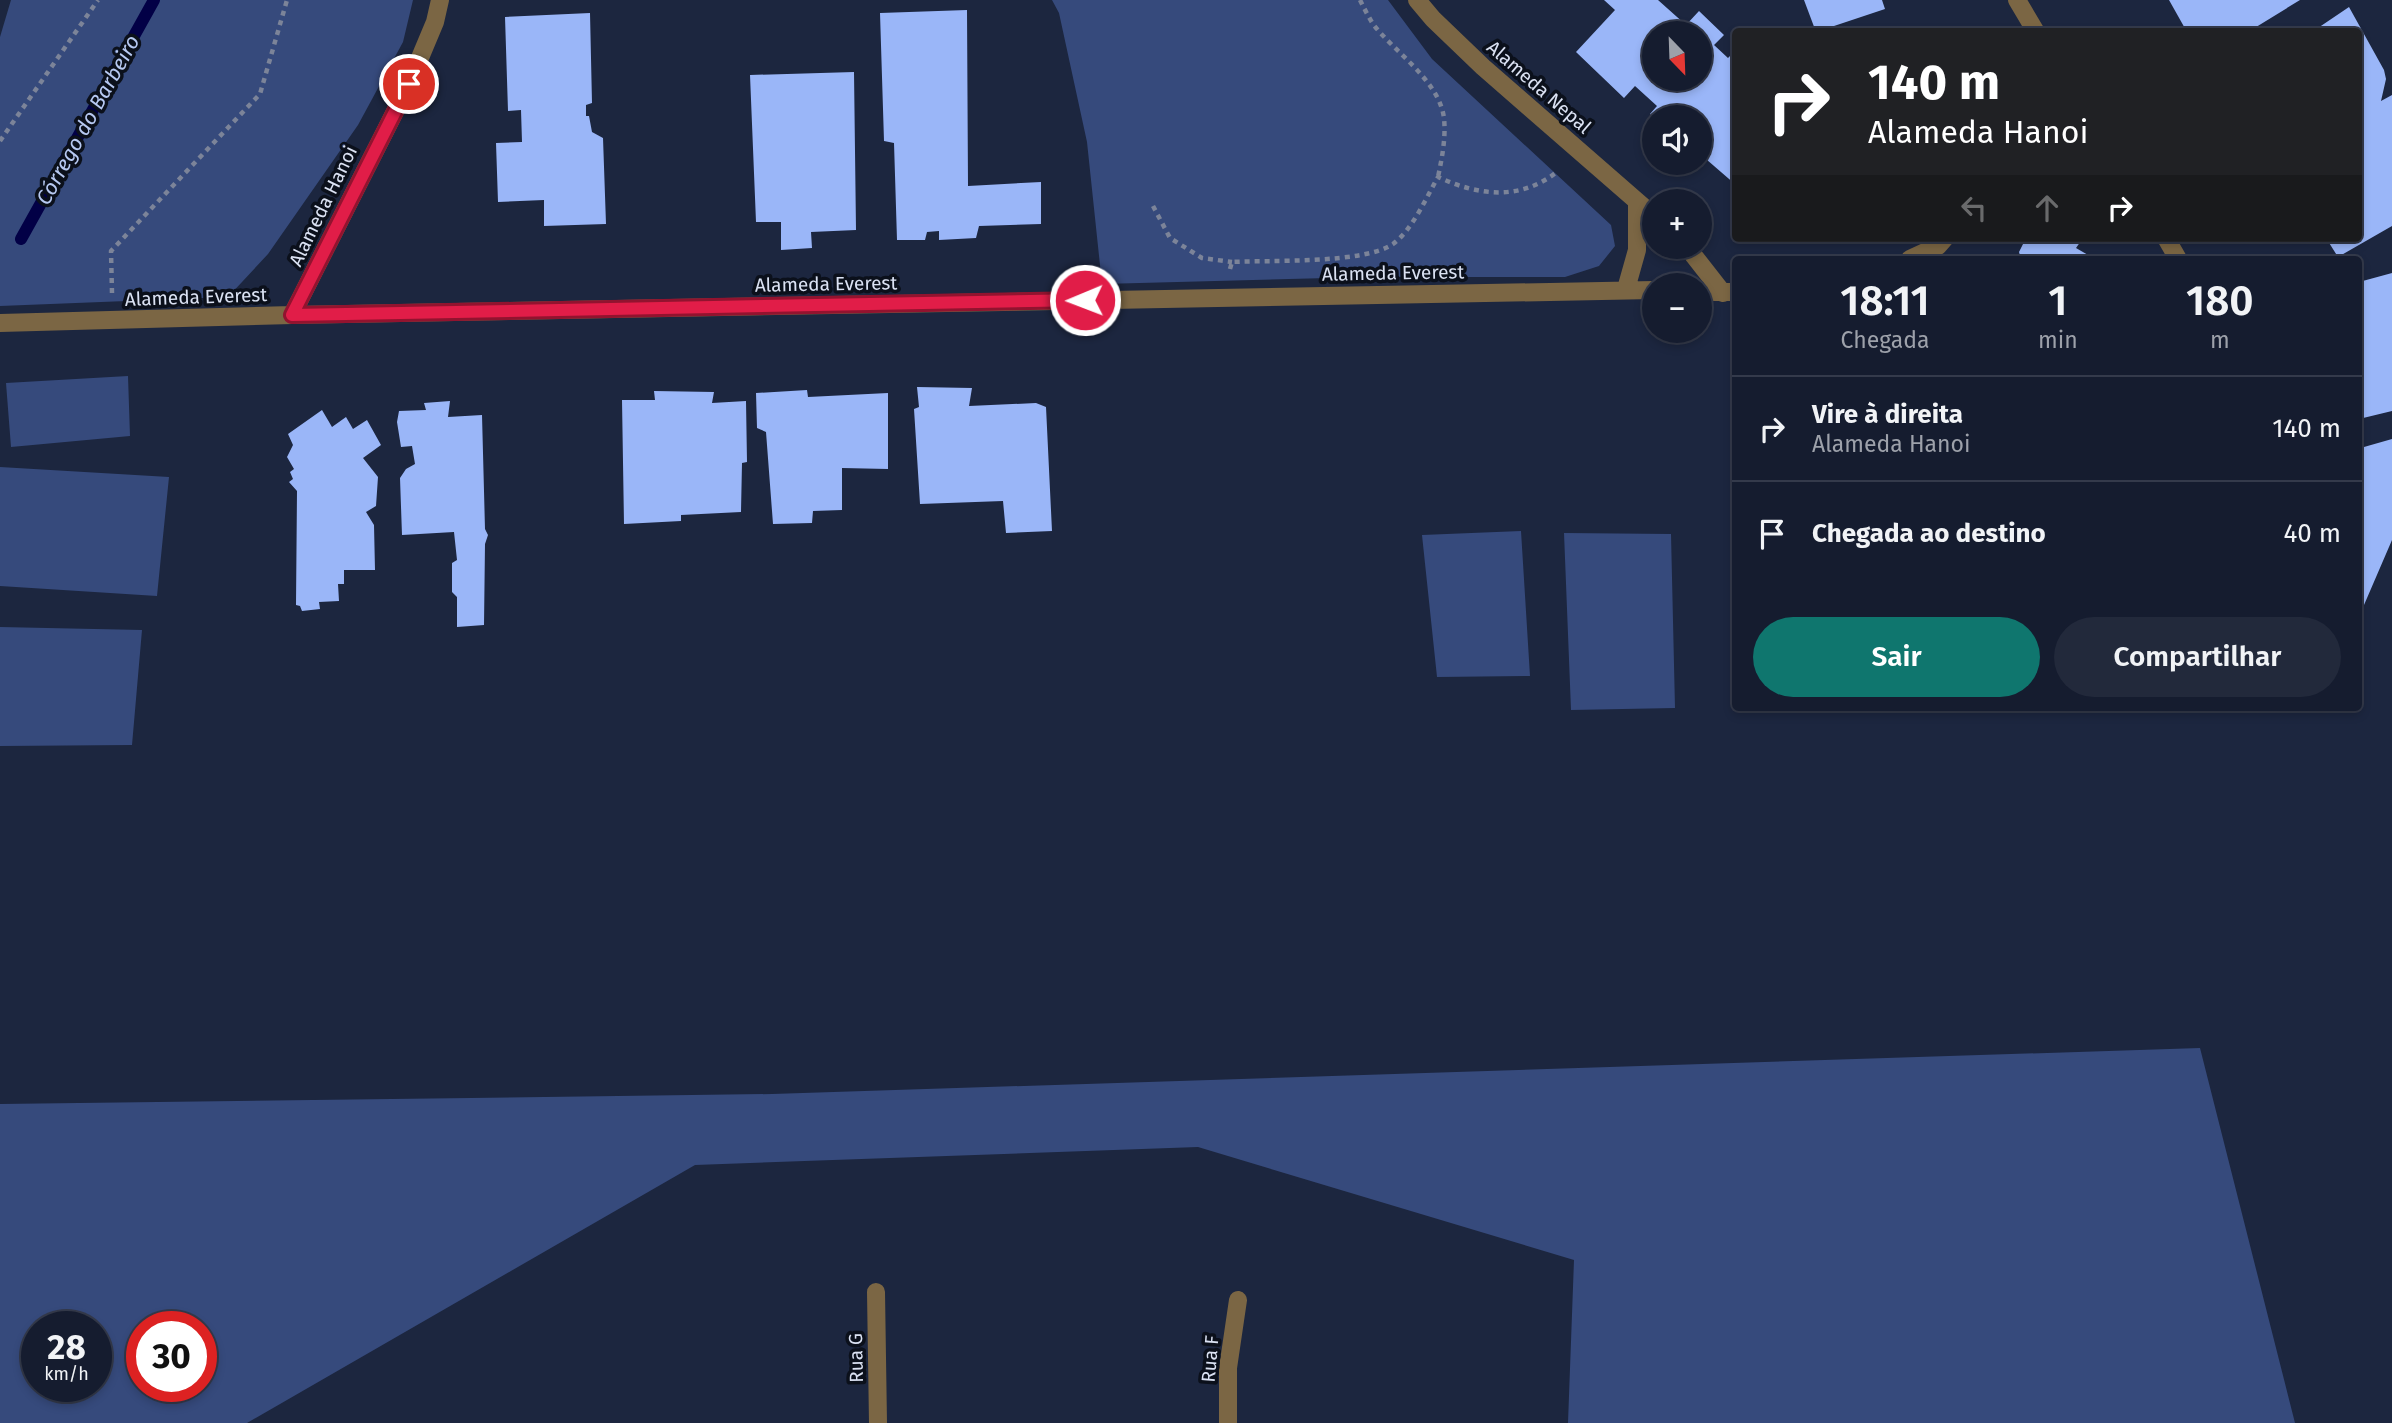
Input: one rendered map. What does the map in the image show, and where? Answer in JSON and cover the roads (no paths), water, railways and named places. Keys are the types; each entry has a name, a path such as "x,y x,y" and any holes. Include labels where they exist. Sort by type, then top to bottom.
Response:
{"street":[{"name":"Alameda Hanoi","path":"292,315 409,84 435,22 440,0"},
{"name":"Alameda Nepal","path":"1418,0 1433,19 1483,67 1642,206"},
{"path":"2017,0 2034,28"},
{"path":"1626,289 1637,250 1637,202"},
{"path":"1916,256 1942,242"},
{"path":"1698,259 1730,292"},
{"name":"Alameda Everest","path":"0,323 1642,290"},
{"path":"1712,292 1730,292"},
{"name":"Rua G","path":"876,1292 878,1423"},
{"name":"Rua F","path":"1228,1423 1228,1368 1238,1300"}],"waterway":[{"name":"Córrego do Barbeiro","path":"21,239 154,0"}]}
